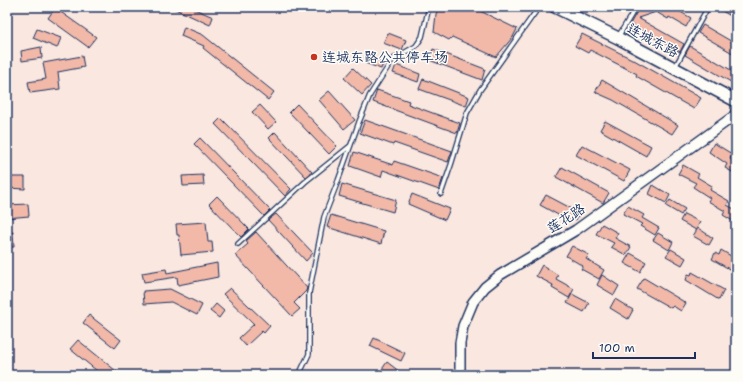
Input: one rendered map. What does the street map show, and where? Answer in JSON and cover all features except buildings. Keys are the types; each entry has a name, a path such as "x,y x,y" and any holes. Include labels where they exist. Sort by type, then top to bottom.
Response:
{"main road":[{"name":"连城东路","path":"555,7 618,38 736,101"},
{"name":"莲花路","path":"460,375 460,343 463,326 471,306 485,287 500,275 576,230 734,116 736,112"}],"lane":[{"path":"299,375 309,354 308,293 324,217 370,95 393,59 416,46 422,37 429,7"},
{"path":"441,194 467,113 480,90 539,7"},
{"path":"618,38 636,7"},
{"path":"674,68 708,7"},
{"path":"238,244 305,182 351,145"}],"place":[{"name":"连城东路公共停车场","path":"314,57"}]}
